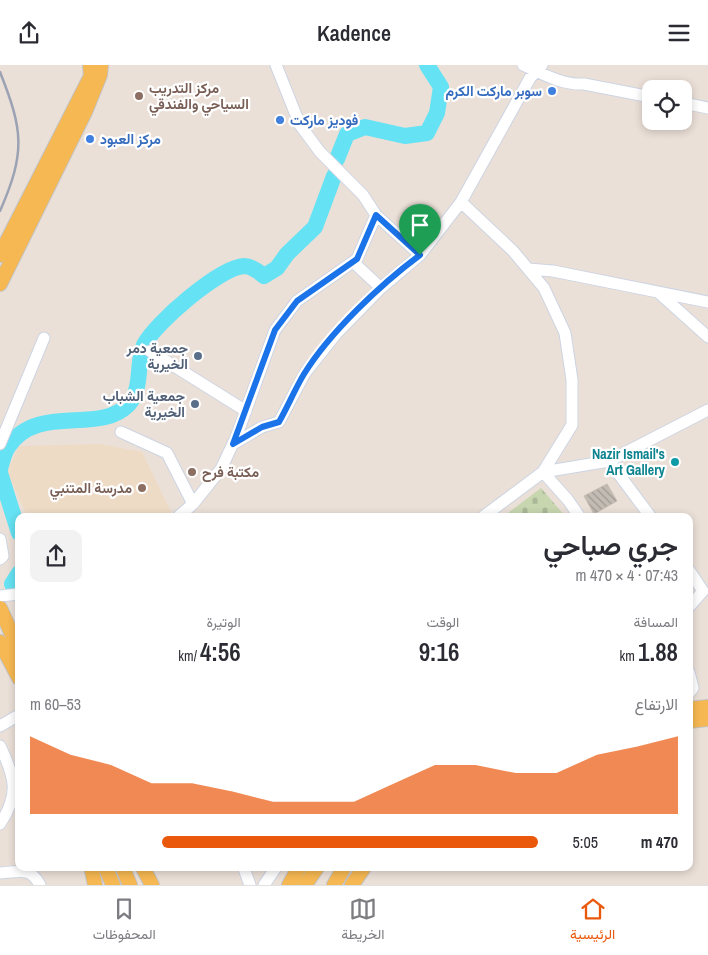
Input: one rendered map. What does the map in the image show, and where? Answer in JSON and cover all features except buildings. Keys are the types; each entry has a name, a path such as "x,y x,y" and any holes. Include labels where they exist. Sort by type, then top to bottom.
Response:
{"main road":[{"path":"0,255 91,76 90,65"},
{"path":"0,284 85,112 100,75 101,65"},
{"path":"0,608 15,641"},
{"path":"0,642 15,670"},
{"path":"693,709 708,707"},
{"path":"693,721 708,719"},
{"path":"92,871 95,885"},
{"path":"107,871 113,885"},
{"path":"124,871 130,885"},
{"path":"145,871 152,885"},
{"path":"289,885 297,871"},
{"path":"305,885 315,871"},
{"path":"334,885 342,871"},
{"path":"352,885 362,871"}],"street":[{"path":"276,65 300,125 320,152 363,195 376,215 420,255"},
{"path":"523,65 539,68 548,78 576,85 584,84 642,95"},
{"path":"233,444 262,427 279,422 305,373 336,334 381,288 420,255 461,201 539,68"},
{"path":"692,105 708,108"},
{"path":"461,201 513,251 544,288 565,333 572,380 572,425 543,472 488,513"},
{"path":"182,513 193,504 221,469 246,411 275,330 297,301 357,259 376,215"},
{"path":"353,262 381,288"},
{"path":"528,269 553,271 708,302"},
{"path":"659,293 708,337"},
{"path":"0,444 44,338"},
{"path":"150,351 246,411"},
{"path":"543,472 609,461 708,410"},
{"path":"121,432 167,453 193,504"},
{"path":"609,461 648,513"},
{"path":"543,472 577,513"},
{"path":"0,539 3,556 0,559"},
{"path":"693,576 703,591 693,602"},
{"path":"0,596 15,594"},
{"path":"0,726 15,717"},
{"path":"0,745 15,778"},
{"path":"0,824 11,806 15,790"},
{"path":"0,873 28,871 33,873 40,885"},
{"path":"245,871 250,885"},
{"path":"264,885 274,871"}],"shaded area":[{"path":"100,444 142,452 172,513 26,513 7,472 19,446"}],"green space":[{"path":"541,488 562,513 508,513"}],"waterway":[{"path":"337,159 347,134 365,127 405,136 427,133 437,113 441,87 427,65"},
{"path":"0,469 8,447 21,434 35,426 52,422 102,418 116,413 129,404 138,383 140,359 144,345 160,324 204,286 233,269 247,266 264,276 277,268 287,254 315,227 334,176"},
{"path":"0,473 15,520"},
{"path":"12,584 15,579"}],"railway":[{"path":"0,72 13,110 18,141 14,173 0,211"}],"place":[{"name":"سوبر ماركت الكرم","path":"552,91"},
{"name":"مركز التدريب السياحي والفندقي","path":"139,96"},
{"name":"فوديز ماركت","path":"280,120"},
{"name":"مركز العبود","path":"90,139"},
{"name":"جمعية دمر الخيرية","path":"198,356"},
{"name":"جمعية الشباب الخيرية","path":"195,404"},
{"name":"Nazir Ismail's Art Gallery","path":"675,462"},
{"name":"مكتبة فرح","path":"192,472"},
{"name":"مدرسة المتنبي","path":"142,488"}],"route":[{"path":"376,215 420,255 400,270 336,334 305,373 279,422 262,427 233,444 275,330 297,301 357,259 376,215"}]}
